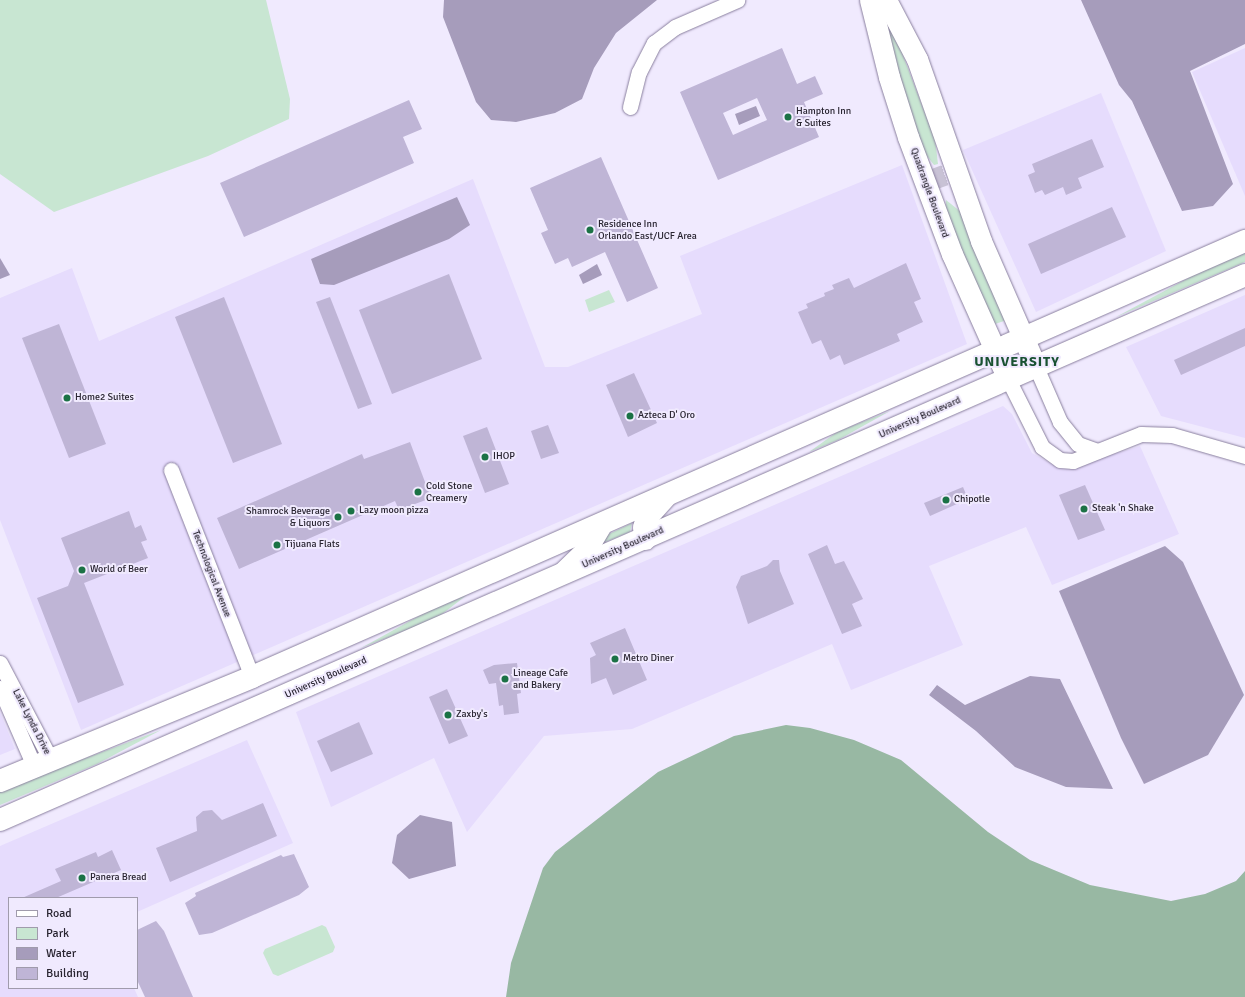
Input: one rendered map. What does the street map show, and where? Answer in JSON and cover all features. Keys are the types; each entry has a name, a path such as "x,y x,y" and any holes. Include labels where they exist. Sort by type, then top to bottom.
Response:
{"main road":[{"path":"0,781 252,678 1245,241"},
{"name":"University Boulevard","path":"0,820 259,708 1245,275"},
{"path":"259,708 264,695 279,678 316,649"},
{"path":"188,738 242,701 250,688 252,678"}],"street":[{"path":"630,107 639,72 654,43 675,27 737,0"},
{"name":"Quadrangle Boulevard","path":"870,0 889,77 908,137 952,254 1008,379"},
{"path":"886,0 917,59 981,240 1060,422 1078,444 1097,451"},
{"path":"1008,379 1042,447 1060,460 1072,461 1141,434 1164,434 1245,456"},
{"name":"Technological Avenue","path":"171,470 252,678"},
{"path":"645,539 642,527 646,518 667,495"},
{"path":"557,577 586,550 602,524"},
{"name":"Lake Lynda Drive","path":"0,663 42,763"},
{"name":"Lake Lynda Drive","path":"0,688 42,763"}],"shaded area":[{"path":"1245,48 1245,196 1192,72"},
{"path":"1101,93 1166,251 1036,312 963,150"},
{"path":"902,165 967,344 81,730 0,520 0,298 72,268 99,341 473,179 545,367 568,367 702,314 680,256"},
{"path":"1245,295 1245,438 1161,416 1126,347"},
{"path":"1003,406 1012,414 1032,453 1057,467 1072,467 1140,446 1179,534 1052,585 1026,527 929,566 963,645 851,690 832,644 632,729 544,736 467,832 434,758 331,807 296,712"},
{"path":"0,712 15,749 0,755"},
{"path":"247,740 293,843 138,912 138,897 8,897 8,989 134,989 138,997 0,997 0,846"}],"green space":[{"path":"0,0 266,0 290,99 289,119 208,156 54,212 0,174"},
{"path":"878,2 883,3 935,139 938,164 934,165 917,143"},
{"path":"946,200 961,212 1004,311 1004,321 995,324 988,319 945,218"},
{"path":"1245,253 1245,262 1116,317 1194,275"},
{"path":"609,290 615,302 589,312 585,300"},
{"path":"890,411 838,440 809,452 837,432"},
{"path":"632,523 630,532 598,545 609,534"},
{"path":"467,595 437,618 361,648 428,611"},
{"path":"786,725 810,728 854,740 901,760 988,832 1030,860 1090,885 1171,901 1205,894 1236,881 1245,871 1245,997 506,997 511,963 543,868 555,852 658,772 734,736"},
{"path":"161,730 97,764 0,805 0,790"},
{"path":"322,925 326,927 335,947 333,952 278,976 273,974 263,953 265,949"}],"water":[{"path":"444,0 657,0 616,33 594,68 582,99 555,113 516,122 491,120 476,102 443,17"},
{"path":"1081,0 1245,0 1245,44 1190,71 1233,184 1213,206 1182,211 1132,101 1119,85"},
{"path":"756,106 760,116 739,125 735,114"},
{"path":"457,197 470,225 449,239 334,285 320,284 311,259"},
{"path":"0,258 10,275 0,279"},
{"path":"597,264 602,275 583,284 579,275"},
{"path":"1165,546 1183,562 1244,695 1208,755 1144,784 1121,738 1059,591"},
{"path":"1030,676 1060,679 1113,789 1066,787 1015,767 976,731 929,695 937,685 965,705"},
{"path":"420,815 452,822 456,866 409,879 392,863 397,835"}],"building":[{"name":"Hampton Inn & Suites","path":"782,48 797,84 815,76 823,94 804,102 819,137 718,180 680,92","holes":["757,98 767,120 733,135 723,113"]},
{"path":"409,100 422,129 403,137 414,163 244,237 220,183"},
{"path":"1092,139 1104,167 1078,178 1082,188 1066,195 1063,187 1045,195 1042,190 1035,193 1028,175 1035,172 1032,164"},
{"name":"Residence Inn Orlando East/UCF Area","path":"601,157 658,288 627,302 605,252 572,267 568,258 555,264 541,233 548,230 530,188"},
{"path":"1112,207 1126,237 1041,274 1028,244"},
{"path":"906,263 921,299 914,302 923,322 897,334 900,341 844,365 840,355 830,360 821,340 812,344 798,312 808,308 806,304 825,296 824,293 834,289 832,285 849,278 854,288"},
{"path":"449,274 482,359 392,394 359,310"},
{"path":"224,297 282,444 233,463 175,317"},
{"path":"330,297 372,404 358,409 316,302"},
{"path":"59,324 106,444 69,458 22,338"},
{"path":"1245,328 1245,346 1181,375 1174,360"},
{"path":"634,373 657,423 628,437 606,385"},
{"path":"548,425 559,453 541,459 531,431"},
{"path":"487,427 509,484 485,493 463,436"},
{"path":"410,442 431,498 399,510 395,501 239,569 217,518 362,454 364,459"},
{"path":"1085,485 1105,530 1078,540 1059,495"},
{"path":"963,487 968,499 930,516 924,503"},
{"path":"129,511 135,528 141,525 147,540 141,542 148,558 84,583 124,685 78,703 37,598 68,586 74,571 61,538"},
{"path":"827,545 835,564 844,561 863,599 852,604 862,626 842,634 808,554"},
{"path":"773,560 779,560 780,571 794,604 748,624 736,587 741,576 767,566"},
{"path":"625,628 647,680 613,695 606,678 591,684 590,658 596,655 590,643"},
{"path":"517,663 521,693 517,694 519,713 504,715 503,705 499,706 496,683 489,684 483,670 494,665"},
{"path":"447,689 468,736 449,744 429,697"},
{"path":"359,722 373,754 331,772 317,741"},
{"path":"263,803 277,836 170,882 156,848 197,831 196,817 203,811 212,810 222,820"},
{"path":"112,850 121,870 58,897 24,897 61,881 55,869 96,852 98,857"},
{"path":"294,854 309,887 299,895 212,933 199,935 185,903 196,896 195,893 281,855 283,857"},
{"path":"156,921 164,931 193,997 145,997 138,982 138,930"}],"tunnel":[{"path":"925,182 956,171"}],"place":[{"name":"Hampton Inn & Suites","path":"788,117"},
{"name":"Residence Inn Orlando East/UCF Area","path":"590,230"},
{"name":"Home2 Suites","path":"67,398"},
{"name":"Azteca D' Oro","path":"630,416"},
{"name":"IHOP","path":"485,457"},
{"name":"Cold Stone Creamery","path":"418,492"},
{"name":"Chipotle","path":"946,500"},
{"name":"Steak 'n Shake","path":"1084,509"},
{"name":"Lazy moon pizza","path":"351,511"},
{"name":"Shamrock Beverage & Liquors","path":"338,517"},
{"name":"Tijuana Flats","path":"277,545"},
{"name":"World of Beer","path":"82,570"},
{"name":"Metro Diner","path":"615,659"},
{"name":"Lineage Cafe and Bakery","path":"505,679"},
{"name":"Zaxby's","path":"448,715"},
{"name":"Panera Bread","path":"82,878"}],"district":[{"name":"UNIVERSITY","path":"1017,362"}]}
